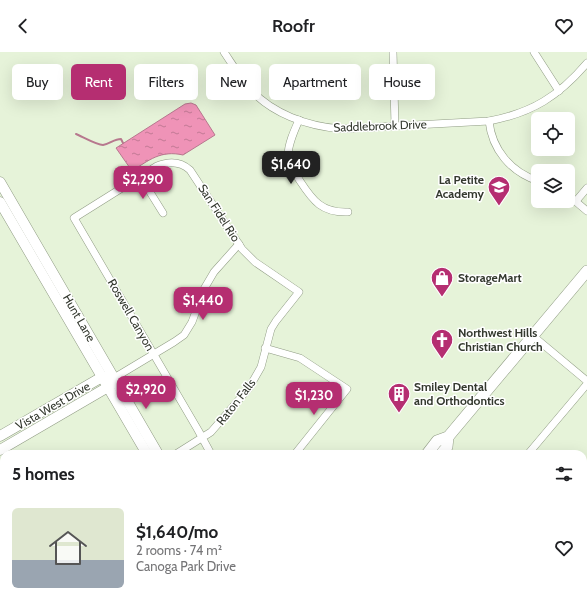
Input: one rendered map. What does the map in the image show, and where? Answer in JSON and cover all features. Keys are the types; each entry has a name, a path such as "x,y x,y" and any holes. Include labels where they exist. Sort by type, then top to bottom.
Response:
{"main road":[{"name":"Hunt Lane","path":"0,182 60,294 102,377 145,450"},
{"name":"Hunt Lane","path":"0,202 114,378 156,450"},
{"path":"429,450 437,441 448,437 587,271"},
{"name":"Vista West Drive","path":"0,436 102,377 114,378 108,388 0,450"},
{"path":"77,392 83,402"},
{"path":"444,450 447,447 448,437"}],"street":[{"name":"Saddlebrook Drive","path":"224,52 244,82 273,108 299,120 328,128 489,121 524,112 545,101 572,80 587,63"},
{"path":"393,52 395,125"},
{"path":"534,52 559,91"},
{"path":"299,120 289,147 288,156 292,169 310,197 316,203 332,211 348,212"},
{"path":"489,121 493,140 505,159 520,172 531,178"},
{"name":"San Fidel Rio","path":"74,218 157,166 166,162 176,162 186,166 194,175 239,244 255,262 299,292"},
{"path":"140,176 163,213"},
{"path":"587,188 576,201 587,211"},
{"name":"Roswell Canyon","path":"74,218 210,450"},
{"path":"114,378 180,338 187,331 192,322 204,289 214,272 239,244"},
{"name":"Raton Falls","path":"183,450 203,438 218,426 249,388 260,367 271,329 299,292"},
{"path":"531,450 587,382 532,336"},
{"path":"265,348 300,358 347,389 298,450"}],"water":[{"path":"191,103 196,105 215,135 183,155 162,155 150,160 132,171 116,148 185,104"}],"waterway":[{"path":"76,134 100,145 121,139 123,143"}],"place":[{"name":"La Petite Academy","path":"499,206"},
{"name":"StorageMart","path":"442,298"},
{"name":"Northwest Hills Christian Church","path":"442,360"},
{"name":"Smiley Dental and Orthodontics","path":"399,414"}]}
